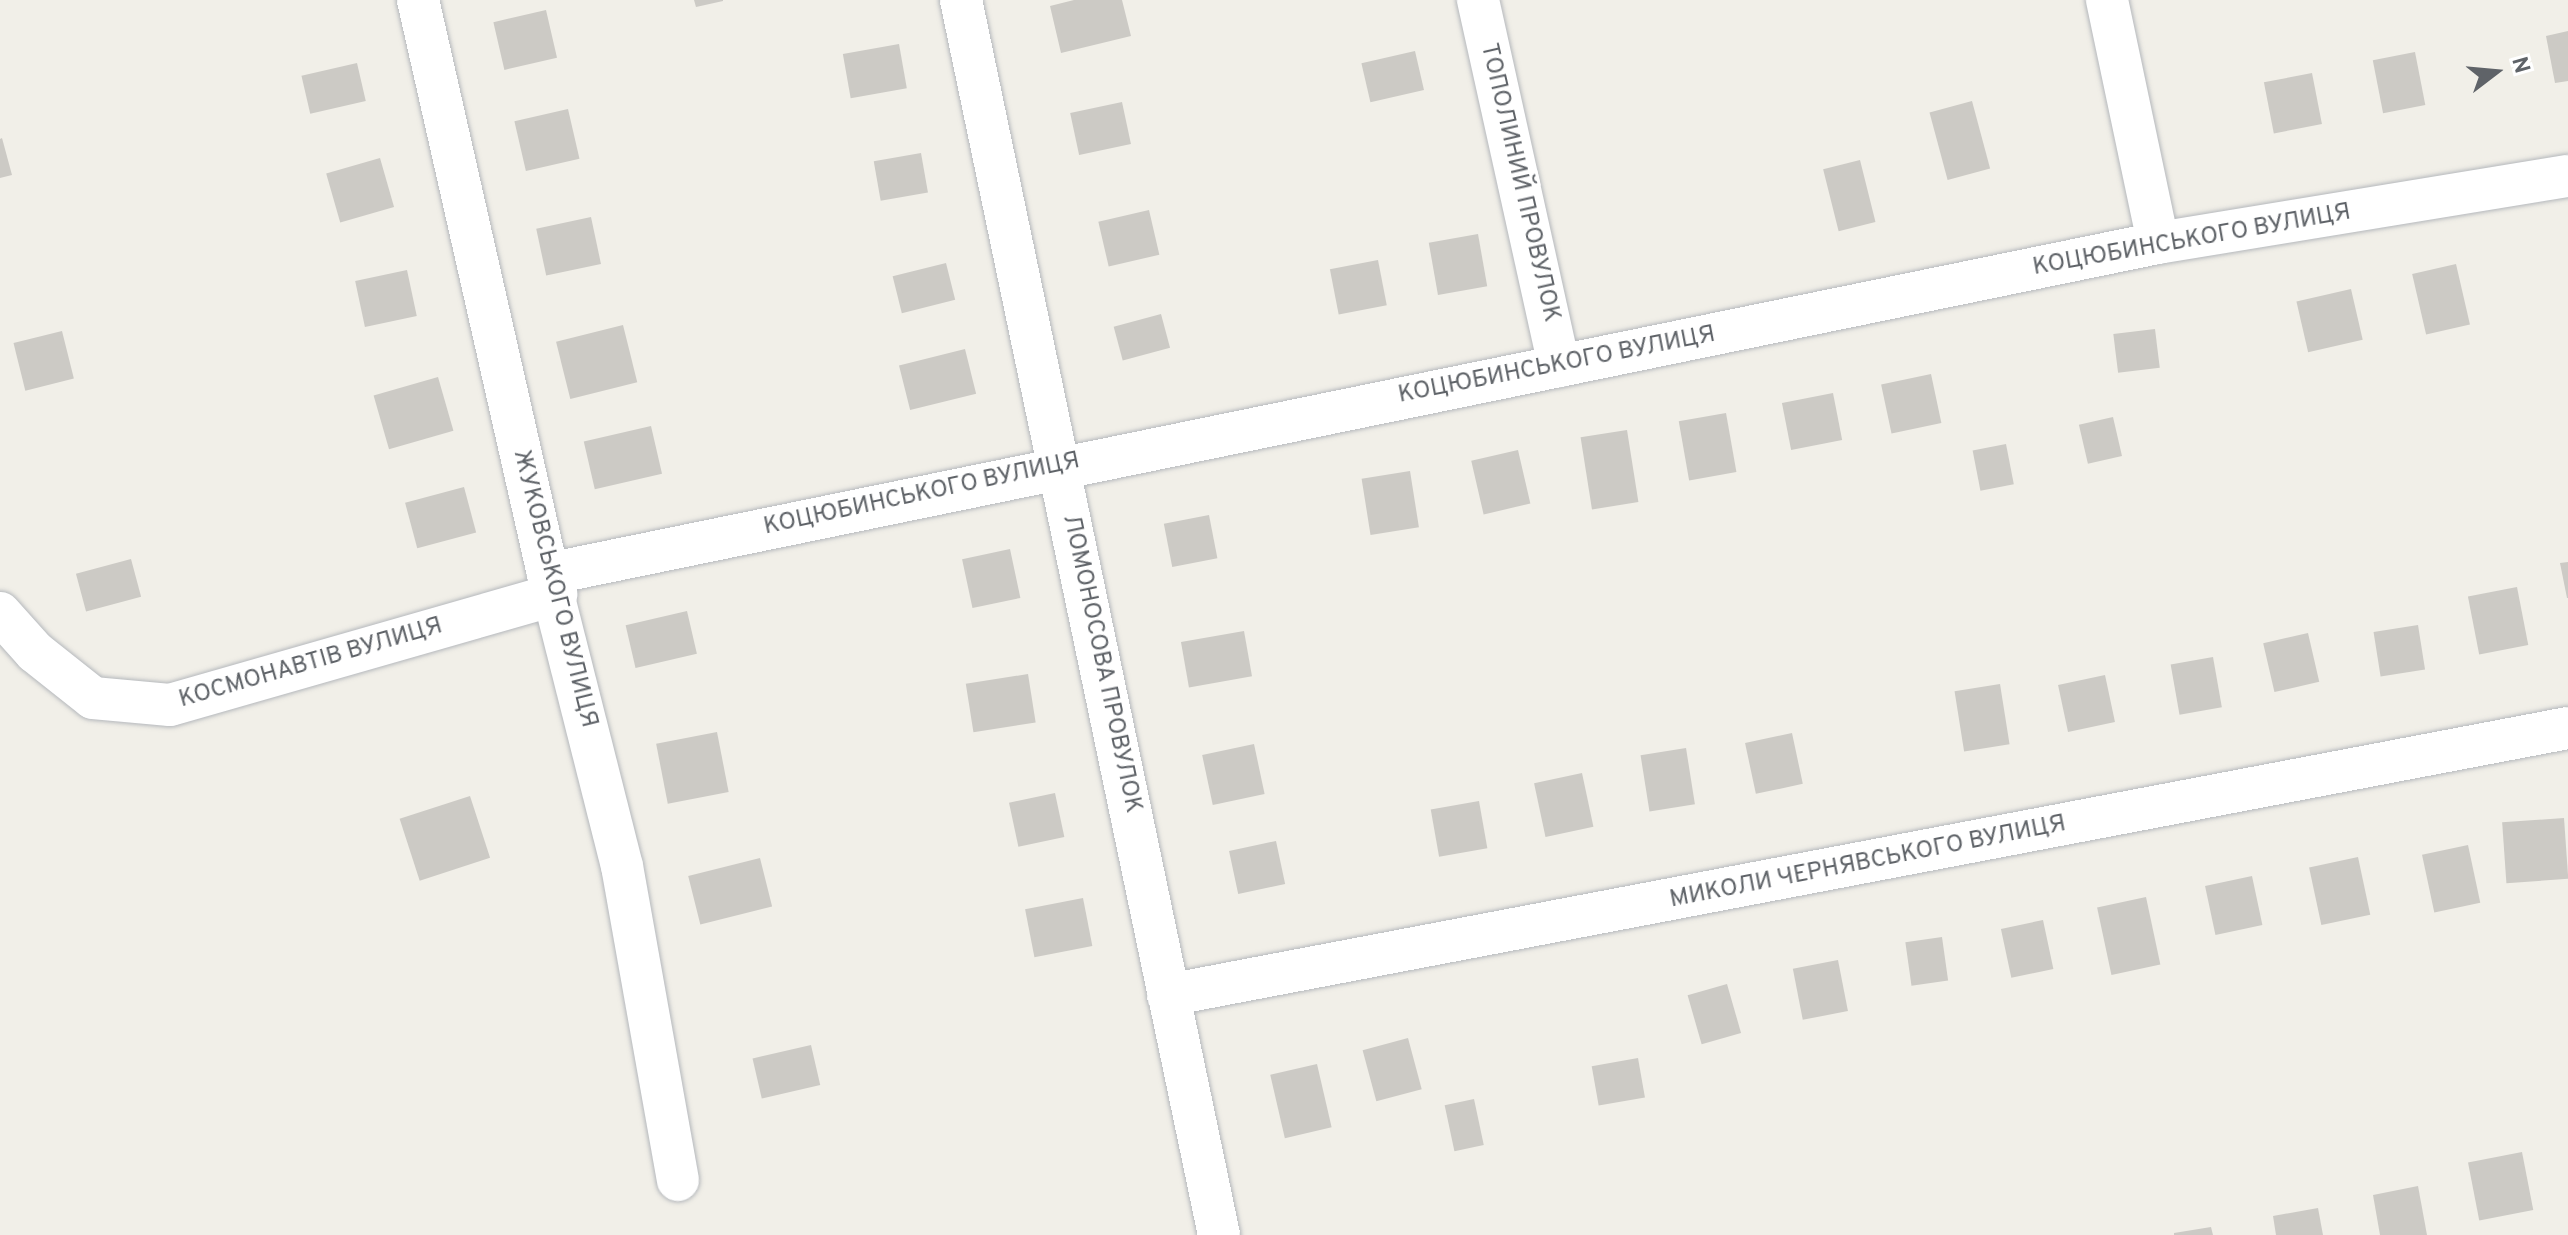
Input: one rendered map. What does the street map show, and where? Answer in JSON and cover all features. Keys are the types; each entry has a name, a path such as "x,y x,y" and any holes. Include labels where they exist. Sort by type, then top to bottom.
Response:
{"street":[{"name":"ЖУКОВСЬКОГО ВУЛИЦЯ","path":"418,0 552,584 622,866 678,1180"},
{"name":"ЛОМОНОСОВА ПРОВУЛОК","path":"961,0 1219,1235"},
{"name":"ТОПОЛИНИЙ ПРОВУЛОК","path":"1478,0 1559,366"},
{"path":"2107,0 2158,243"},
{"name":"КОЦЮБИНСЬКОГО ВУЛИЦЯ","path":"552,584 1060,466 2158,243 2568,176"},
{"name":"КОСМОНАВТІВ ВУЛИЦЯ","path":"0,613 35,652 93,698 170,705 552,584"},
{"name":"МИКОЛИ ЧЕРНЯВСЬКОГО ВУЛИЦЯ","path":"1168,995 2568,728"}],"building":[{"path":"694,0 723,0 723,1 696,7"},
{"path":"1074,0 1122,0 1131,36 1061,53 1050,6"},
{"path":"546,10 557,58 504,70 493,22"},
{"path":"2568,31 2568,81 2555,83 2546,36"},
{"path":"899,44 907,88 851,98 843,54"},
{"path":"1415,51 1424,90 1370,102 1361,63"},
{"path":"2415,52 2425,105 2383,113 2373,60"},
{"path":"357,63 366,101 310,114 301,76"},
{"path":"2312,73 2322,124 2274,133 2264,82"},
{"path":"1972,101 1990,169 1948,180 1929,112"},
{"path":"1122,102 1131,144 1079,155 1070,113"},
{"path":"568,109 579,159 526,171 514,121"},
{"path":"0,139 12,175 0,178"},
{"path":"921,153 928,192 881,201 874,161"},
{"path":"380,158 394,207 340,222 326,173"},
{"path":"1860,160 1875,222 1839,231 1823,169"},
{"path":"1149,210 1159,255 1109,267 1098,222"},
{"path":"591,217 601,264 546,276 536,229"},
{"path":"1478,234 1487,286 1438,295 1429,243"},
{"path":"1378,260 1387,305 1339,315 1330,269"},
{"path":"946,263 955,300 902,313 893,276"},
{"path":"2456,264 2470,324 2426,335 2412,274"},
{"path":"407,270 417,316 365,327 355,281"},
{"path":"2351,289 2363,340 2308,352 2296,302"},
{"path":"1161,314 1170,348 1123,360 1114,327"},
{"path":"623,325 637,382 570,399 556,342"},
{"path":"2155,329 2160,368 2118,373 2113,334"},
{"path":"62,331 74,379 25,391 13,343"},
{"path":"965,349 976,394 910,410 899,365"},
{"path":"1931,374 1941,423 1892,434 1881,385"},
{"path":"438,377 453,431 389,449 374,395"},
{"path":"1833,393 1842,440 1791,450 1782,403"},
{"path":"1726,413 1736,472 1689,480 1679,421"},
{"path":"2113,417 2122,456 2088,464 2079,425"},
{"path":"651,426 662,474 595,489 584,442"},
{"path":"1627,430 1638,502 1592,509 1581,437"},
{"path":"2006,444 2014,484 1980,491 1973,450"},
{"path":"1518,450 1530,504 1484,514 1471,461"},
{"path":"1410,471 1419,527 1371,535 1362,479"},
{"path":"464,487 476,532 417,548 405,503"},
{"path":"1209,515 1217,558 1172,567 1164,524"},
{"path":"1010,549 1020,598 972,608 962,559"},
{"path":"131,559 141,597 86,611 76,574"},
{"path":"2568,562 2568,598 2567,598 2560,563"},
{"path":"2517,587 2528,645 2479,654 2468,597"},
{"path":"687,611 697,654 636,668 626,625"},
{"path":"2418,625 2425,669 2381,676 2374,632"},
{"path":"1244,631 1252,676 1189,687 1181,642"},
{"path":"2308,633 2319,682 2274,692 2263,643"},
{"path":"2213,657 2222,707 2180,715 2171,664"},
{"path":"1028,674 1036,722 973,732 966,684"},
{"path":"2105,675 2115,722 2068,732 2058,685"},
{"path":"2000,684 2010,744 1964,751 1955,691"},
{"path":"717,732 729,792 668,804 656,744"},
{"path":"1792,733 1803,784 1756,794 1745,743"},
{"path":"1254,744 1265,794 1213,805 1202,755"},
{"path":"1686,748 1695,804 1649,811 1641,755"},
{"path":"1582,773 1593,827 1546,837 1534,783"},
{"path":"1055,793 1064,837 1018,847 1009,803"},
{"path":"470,796 490,858 420,881 400,819"},
{"path":"1479,801 1487,848 1439,857 1431,810"},
{"path":"2564,818 2568,879 2506,883 2502,822"},
{"path":"1276,841 1285,884 1238,894 1229,851"},
{"path":"2468,845 2480,903 2434,912 2422,855"},
{"path":"2358,857 2370,915 2321,925 2309,867"},
{"path":"760,858 772,907 700,924 688,876"},
{"path":"2252,876 2262,925 2215,935 2205,886"},
{"path":"2146,897 2160,964 2111,975 2097,907"},
{"path":"1083,898 1092,946 1034,957 1025,909"},
{"path":"2043,920 2053,969 2011,978 2001,929"},
{"path":"1942,937 1948,981 1911,986 1905,942"},
{"path":"1838,960 1848,1011 1803,1020 1793,969"},
{"path":"1727,984 1741,1033 1702,1044 1688,995"},
{"path":"1408,1038 1422,1089 1376,1101 1363,1050"},
{"path":"811,1045 820,1085 762,1098 753,1058"},
{"path":"1638,1058 1645,1097 1599,1106 1592,1066"},
{"path":"1317,1064 1332,1127 1285,1138 1270,1075"},
{"path":"1474,1099 1484,1145 1454,1151 1445,1105"},
{"path":"2522,1152 2533,1210 2479,1220 2468,1162"},
{"path":"2418,1186 2427,1235 2380,1235 2373,1195"},
{"path":"2318,1208 2323,1235 2276,1235 2273,1216"},
{"path":"2211,1227 2213,1235 2174,1235 2174,1233"}]}
